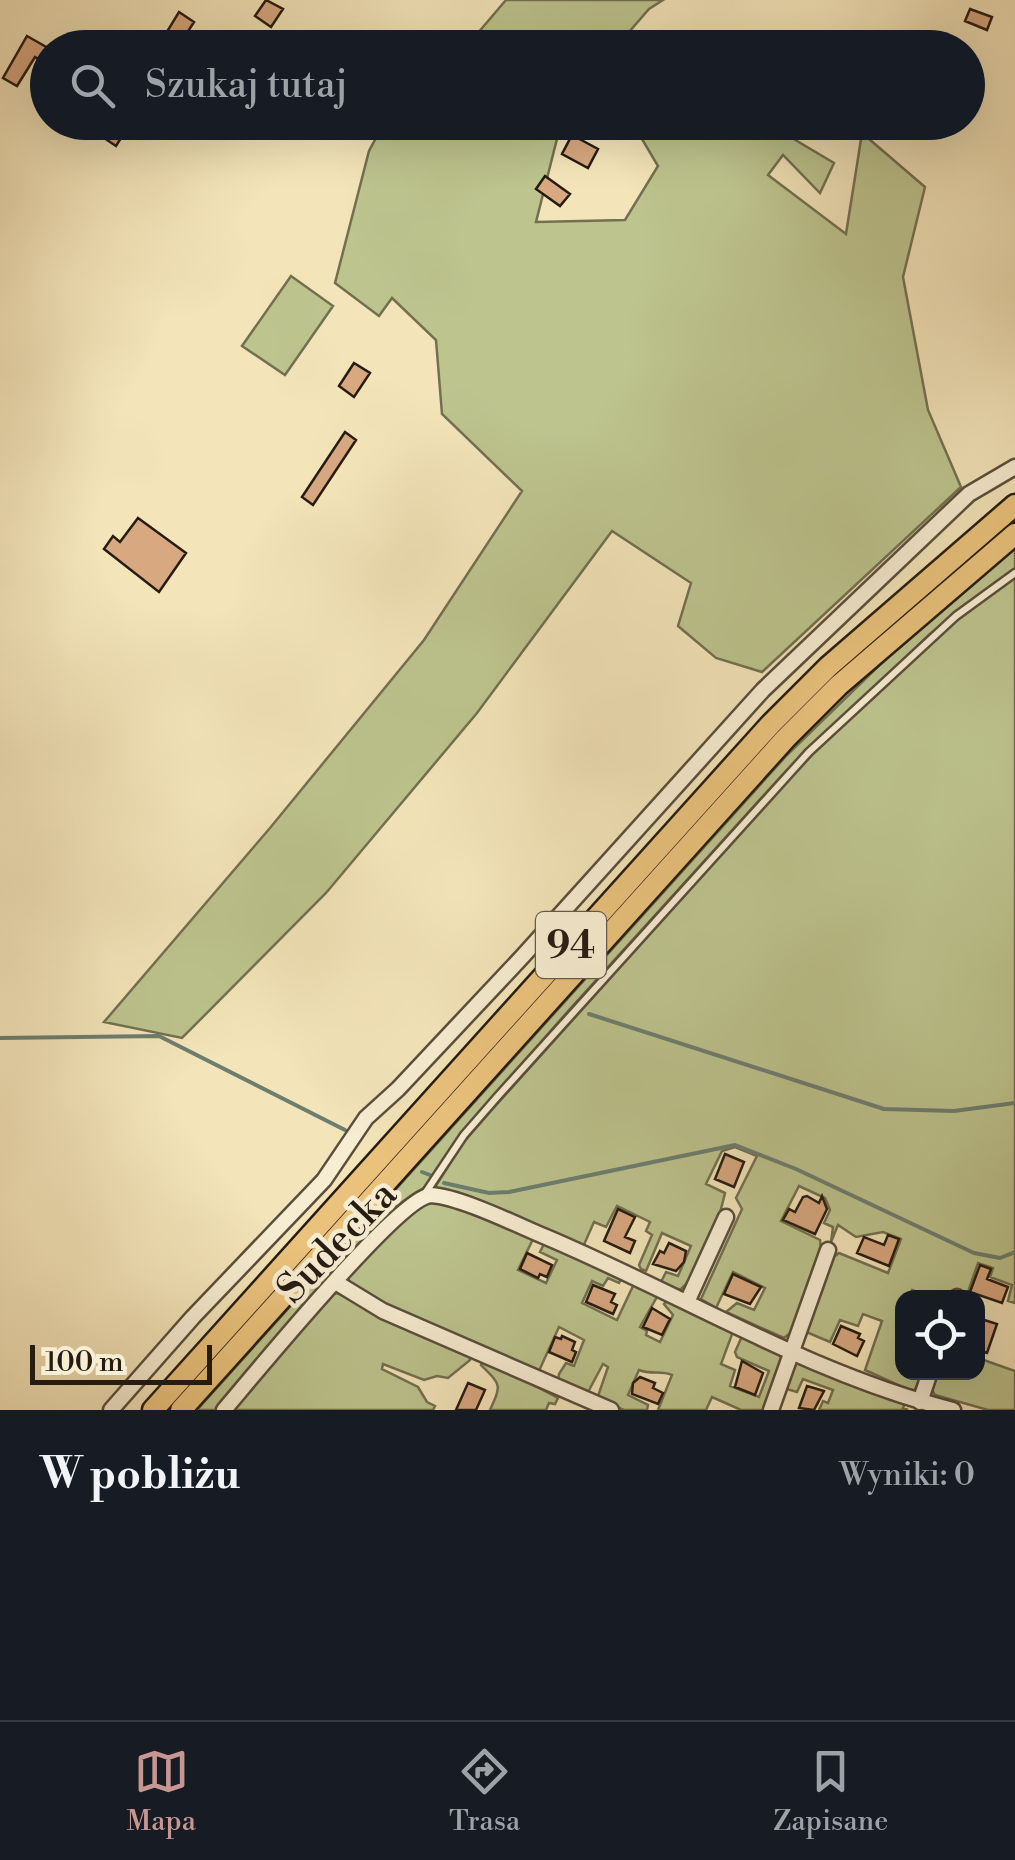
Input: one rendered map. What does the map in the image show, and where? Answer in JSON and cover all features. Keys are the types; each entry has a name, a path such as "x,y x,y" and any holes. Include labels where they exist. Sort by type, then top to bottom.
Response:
{"main road":[{"name":"94","path":"153,1410 770,725 828,666 1015,504"},
{"name":"94","path":"182,1410 786,738 840,684 1015,534"}],"street":[{"path":"111,1410 193,1317 324,1180 366,1118 509,970 763,690 969,494 1015,467"},
{"name":"Sudecka","path":"224,1410 402,1212 424,1196 439,1196 521,1226 791,1353 920,1402 953,1410"},
{"path":"687,1302 726,1217"},
{"path":"771,1410 828,1250"},
{"path":"336,1283 383,1311 611,1410"},
{"path":"920,1402 927,1380"}],"lane":[{"path":"424,1196 464,1135 810,752 956,616 1015,573"}],"green space":[{"path":"506,0 663,0 631,30 480,30"},
{"path":"375,140 557,140 536,222 625,220 658,166 643,140 795,140 834,163 820,193 783,155 768,175 846,234 861,140 870,140 925,187 903,277 928,410 961,487 762,672 716,658 678,626 691,583 612,531 477,713 326,893 182,1038 104,1022 424,640 522,491 442,414 436,340 392,298 379,316 335,283"},
{"path":"291,276 333,306 285,375 242,346"},
{"path":"1015,548 1015,570 930,634 786,771 474,1119 425,1187 396,1214 220,1410 197,1410 787,755 892,653"},
{"path":"1015,577 1015,1303 1008,1301 1012,1285 990,1277 993,1268 978,1263 969,1290 895,1290 895,1380 919,1380 915,1390 909,1390 865,1370 882,1321 863,1314 858,1326 840,1320 830,1342 804,1331 830,1260 839,1253 888,1273 901,1239 883,1232 856,1237 838,1225 831,1242 833,1227 824,1223 830,1210 825,1198 799,1186 781,1221 820,1240 821,1250 794,1330 784,1338 726,1312 737,1303 754,1310 765,1288 733,1272 716,1308 701,1299 742,1209 736,1198 757,1156 735,1147 722,1151 706,1184 725,1193 716,1229 692,1283 680,1290 661,1282 666,1272 678,1276 691,1246 662,1233 646,1271 641,1269 639,1265 652,1235 646,1231 650,1222 617,1206 606,1227 594,1222 583,1247 435,1187 463,1143 805,761 956,621"},
{"path":"430,1197 535,1235 518,1270 546,1283 557,1260 540,1252 545,1242 622,1278 619,1283 608,1278 603,1286 592,1281 582,1303 617,1320 634,1284 658,1295 640,1327 660,1342 673,1315 664,1304 668,1300 734,1329 721,1364 735,1370 730,1386 759,1397 769,1371 737,1357 735,1352 743,1334 779,1351 782,1362 765,1410 741,1410 712,1397 706,1410 658,1410 672,1375 639,1370 628,1395 648,1405 647,1410 624,1410 597,1399 608,1367 603,1364 587,1394 558,1382 566,1363 574,1366 584,1340 559,1327 538,1373 354,1291 347,1276 394,1225"},
{"path":"332,1294 468,1352 470,1360 448,1378 424,1380 383,1364 382,1369 418,1387 427,1402 435,1406 433,1410 228,1410"},
{"path":"484,1359 558,1398 555,1404 549,1403 546,1410 490,1410 498,1385 481,1365"},
{"path":"985,1360 1015,1371 1015,1410 988,1410 935,1395 931,1388 934,1380 985,1380"},
{"path":"798,1363 905,1403 903,1408 908,1410 819,1410 823,1401 828,1403 833,1390 803,1379 797,1392 783,1388"}],"building":[{"path":"266,0 283,9 271,27 255,16"},
{"path":"970,9 992,17 987,30 965,21"},
{"path":"179,12 194,22 189,30 168,30"},
{"path":"27,36 30,38 30,65 17,86 3,78"},
{"path":"569,140 581,140 598,149 588,168 562,154"},
{"path":"545,176 570,194 560,206 536,189"},
{"path":"354,363 370,373 354,397 339,386"},
{"path":"345,432 356,440 313,505 302,497"},
{"path":"138,518 186,553 159,592 104,549 113,536 120,542"},
{"path":"725,1154 744,1162 734,1187 715,1179"},
{"path":"807,1196 819,1203 822,1196 827,1209 815,1234 783,1220 789,1209 795,1212"},
{"path":"618,1209 635,1217 625,1237 635,1241 630,1253 604,1241"},
{"path":"888,1235 899,1239 889,1266 857,1253 864,1237 884,1245"},
{"path":"669,1243 686,1251 684,1262 676,1271 653,1264"},
{"path":"527,1253 552,1265 547,1277 540,1274 538,1278 520,1269"},
{"path":"980,1265 991,1269 987,1279 1008,1287 1002,1303 985,1297 985,1290 971,1290"},
{"path":"733,1274 761,1287 750,1304 724,1294"},
{"path":"593,1285 615,1294 611,1302 617,1305 613,1314 586,1302"},
{"path":"652,1308 670,1319 662,1335 643,1327"},
{"path":"985,1320 997,1324 985,1352"},
{"path":"841,1326 860,1334 858,1338 864,1341 857,1356 833,1344"},
{"path":"555,1337 575,1342 572,1362 549,1352"},
{"path":"742,1361 763,1373 755,1395 735,1387"},
{"path":"640,1377 655,1383 653,1388 663,1393 658,1404 632,1394 633,1383"},
{"path":"468,1383 485,1390 476,1410 456,1410"},
{"path":"807,1386 824,1391 814,1410 799,1408"}],"waterway":[{"path":"589,1014 884,1109 954,1111 1015,1103"},
{"path":"0,1038 159,1036 345,1130"},
{"path":"444,1183 489,1193 509,1192 735,1145 796,1169 974,1253 1000,1258 1015,1252"},
{"path":"422,1172 430,1175"}]}
